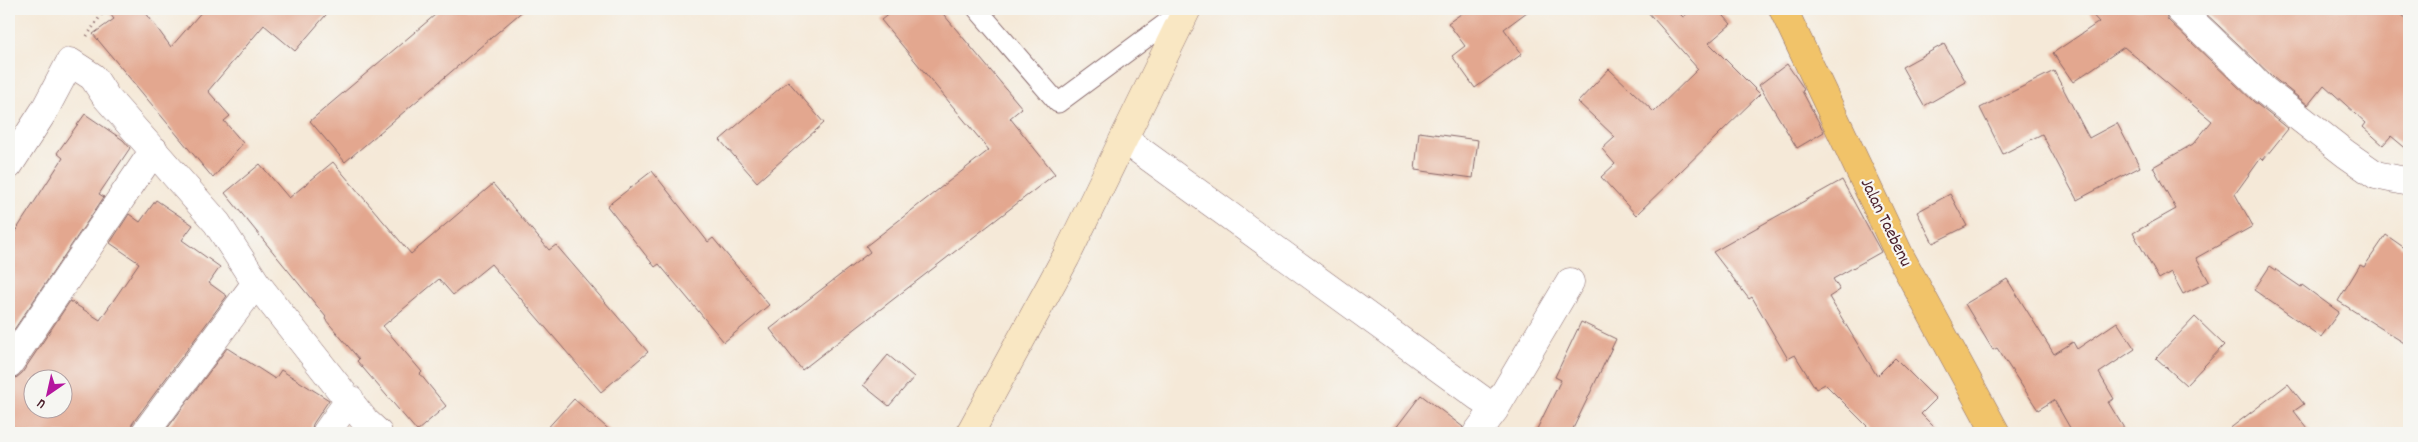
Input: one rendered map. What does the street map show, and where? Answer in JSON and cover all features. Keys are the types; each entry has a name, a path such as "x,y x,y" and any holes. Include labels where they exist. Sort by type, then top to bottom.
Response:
{"main road":[{"name":"Jalan Taebenu","path":"1783,9 1900,256 1996,433"}],"street":[{"path":"970,433 1066,256 1186,9"},
{"path":"2179,9 2264,90 2346,154 2376,174 2409,182"},
{"path":"9,165 44,111 70,62 93,77 106,98 218,223 256,284 350,399 365,421 378,433"},
{"path":"1124,139 1496,409"},
{"path":"9,364 154,150"},
{"path":"1477,433 1496,409 1570,282"},
{"path":"145,433 256,284"},
{"path":"326,433 350,399"}],"lane":[{"path":"977,9 1058,103 1186,9"}],"building":[{"path":"106,9 143,9 171,47 204,9 331,9 295,51 264,25 208,91 230,116 224,121 243,143 213,178 93,34 114,19"},
{"path":"442,9 525,9 345,162 310,121"},
{"path":"895,9 939,9 1022,108 1010,118 1055,174 802,370 770,329 870,252 866,246 989,150 881,20"},
{"path":"1468,9 1531,9 1504,29 1522,54 1475,88 1452,56 1465,46 1448,23"},
{"path":"1647,9 1675,9 1683,17 1694,9 1718,9 1731,24 1709,43 1760,94 1636,215 1601,177 1615,164 1602,149 1615,137 1578,102 1609,69 1654,112 1698,69"},
{"path":"2087,9 2164,9 2168,20 2253,101 2288,129 2263,160 2261,158 2235,194 2253,226 2196,258 2209,281 2183,294 2171,272 2159,279 2133,233 2176,209 2153,167 2193,144 2212,121 2124,47 2073,82 2053,53 2099,22"},
{"path":"2201,9 2393,9 2409,20 2409,151 2391,136 2383,145 2363,127 2366,123 2324,85 2308,105 2274,78"},
{"path":"1944,44 1966,82 1924,106 1902,67"},
{"path":"1787,64 1802,86 1804,90 1802,91 1824,132 1797,148 1759,85"},
{"path":"2054,71 2089,138 2117,123 2140,167 2077,200 2042,134 2003,154 1980,108"},
{"path":"788,81 824,123 757,182 720,140"},
{"path":"85,114 123,140 130,148 99,194 104,197 9,337 9,241 63,158 57,153"},
{"path":"1419,132 1478,140 1473,178 1415,170"},
{"path":"333,162 411,254 493,184 549,250 556,245 648,352 601,392 491,264 453,295 439,279 383,326 422,372 420,374 446,406 417,431 357,361 359,359 325,319 326,317 225,193 260,164 289,198"},
{"path":"652,171 708,242 713,238 769,305 724,342 659,264 655,267 607,206"},
{"path":"1842,180 1881,252 1833,279 1840,290 1829,297 1877,376 1895,358 1936,399 1921,414 1940,433 1874,433 1825,384 1816,389 1795,355 1788,359 1752,297 1749,299 1713,252"},
{"path":"1950,194 1967,226 1933,243 1917,212"},
{"path":"156,200 193,225 182,240 220,267 209,283 227,296 132,424 130,433 9,433 9,379 16,378 22,373 22,420 72,420 72,370 24,370 70,301 100,320 139,263 110,243 129,214 140,222"},
{"path":"2386,235 2409,251 2409,346 2338,301 2360,265 2364,267"},
{"path":"2270,266 2301,287 2302,285 2339,312 2321,337 2254,290"},
{"path":"2007,279 2054,354 2073,342 2077,349 2117,322 2135,349 2099,373 2114,399 2108,402 2127,433 2073,433 2054,400 2038,410 1997,348 1993,350 1965,304"},
{"path":"2195,317 2224,345 2186,385 2156,358"},
{"path":"1581,322 1616,339 1571,433 1535,433 1561,380 1555,377"},
{"path":"227,348 275,379 281,370 329,400 313,424 311,433 164,433"},
{"path":"888,355 914,377 889,406 863,385"},
{"path":"2288,384 2304,404 2294,411 2311,433 2224,433"},
{"path":"1421,395 1463,427 1462,433 1392,433"},
{"path":"574,399 613,433 543,433"}]}
